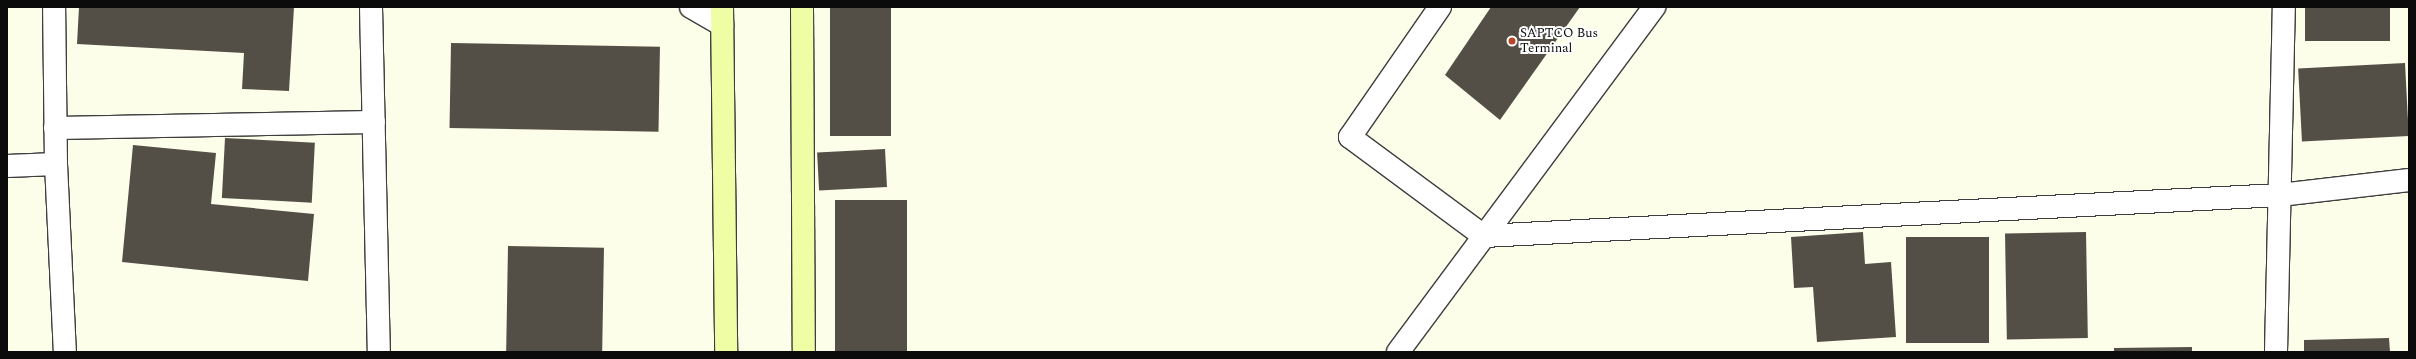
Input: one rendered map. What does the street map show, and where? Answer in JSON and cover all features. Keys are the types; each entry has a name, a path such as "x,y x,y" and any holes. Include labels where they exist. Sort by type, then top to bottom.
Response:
{"main road":[{"path":"802,7 804,352"},
{"path":"722,16 726,352"}],"street":[{"path":"54,7 56,164 65,352"},
{"path":"371,7 379,352"},
{"path":"691,7 722,16"},
{"path":"1440,7 1350,137 1484,236 2280,195 2409,180"},
{"path":"1398,352 1654,7"},
{"path":"2276,352 2284,7"},
{"path":"56,128 374,122"},
{"path":"7,166 56,164"}],"building":[{"path":"79,7 294,7 289,91 242,89 244,53 77,44"},
{"path":"830,7 891,7 891,136 830,136"},
{"name":"SAPTCO Bus Terminal","path":"1491,7 1580,7 1500,120 1445,75"},
{"path":"2305,7 2390,7 2390,41 2305,41"},
{"path":"451,43 660,47 658,132 450,128"},
{"path":"2405,63 2409,136 2302,141 2298,69"},
{"path":"225,138 315,143 312,203 222,198"},
{"path":"133,145 216,153 211,204 314,214 308,281 122,262"},
{"path":"885,149 887,187 819,191 817,153"},
{"path":"835,200 907,200 907,352 835,352"},
{"path":"1863,232 1865,264 1891,262 1896,337 1817,342 1813,287 1794,288 1791,237"},
{"path":"2086,232 2088,338 2007,339 2005,233"},
{"path":"1906,237 1989,237 1989,343 1906,343"},
{"path":"508,246 604,248 602,352 506,352"},
{"path":"2389,338 2390,352 2304,352 2304,340"},
{"path":"2192,347 2192,352 2114,352 2114,348"}],"place":[{"name":"SAPTCO Bus Terminal","path":"1512,41"}]}
